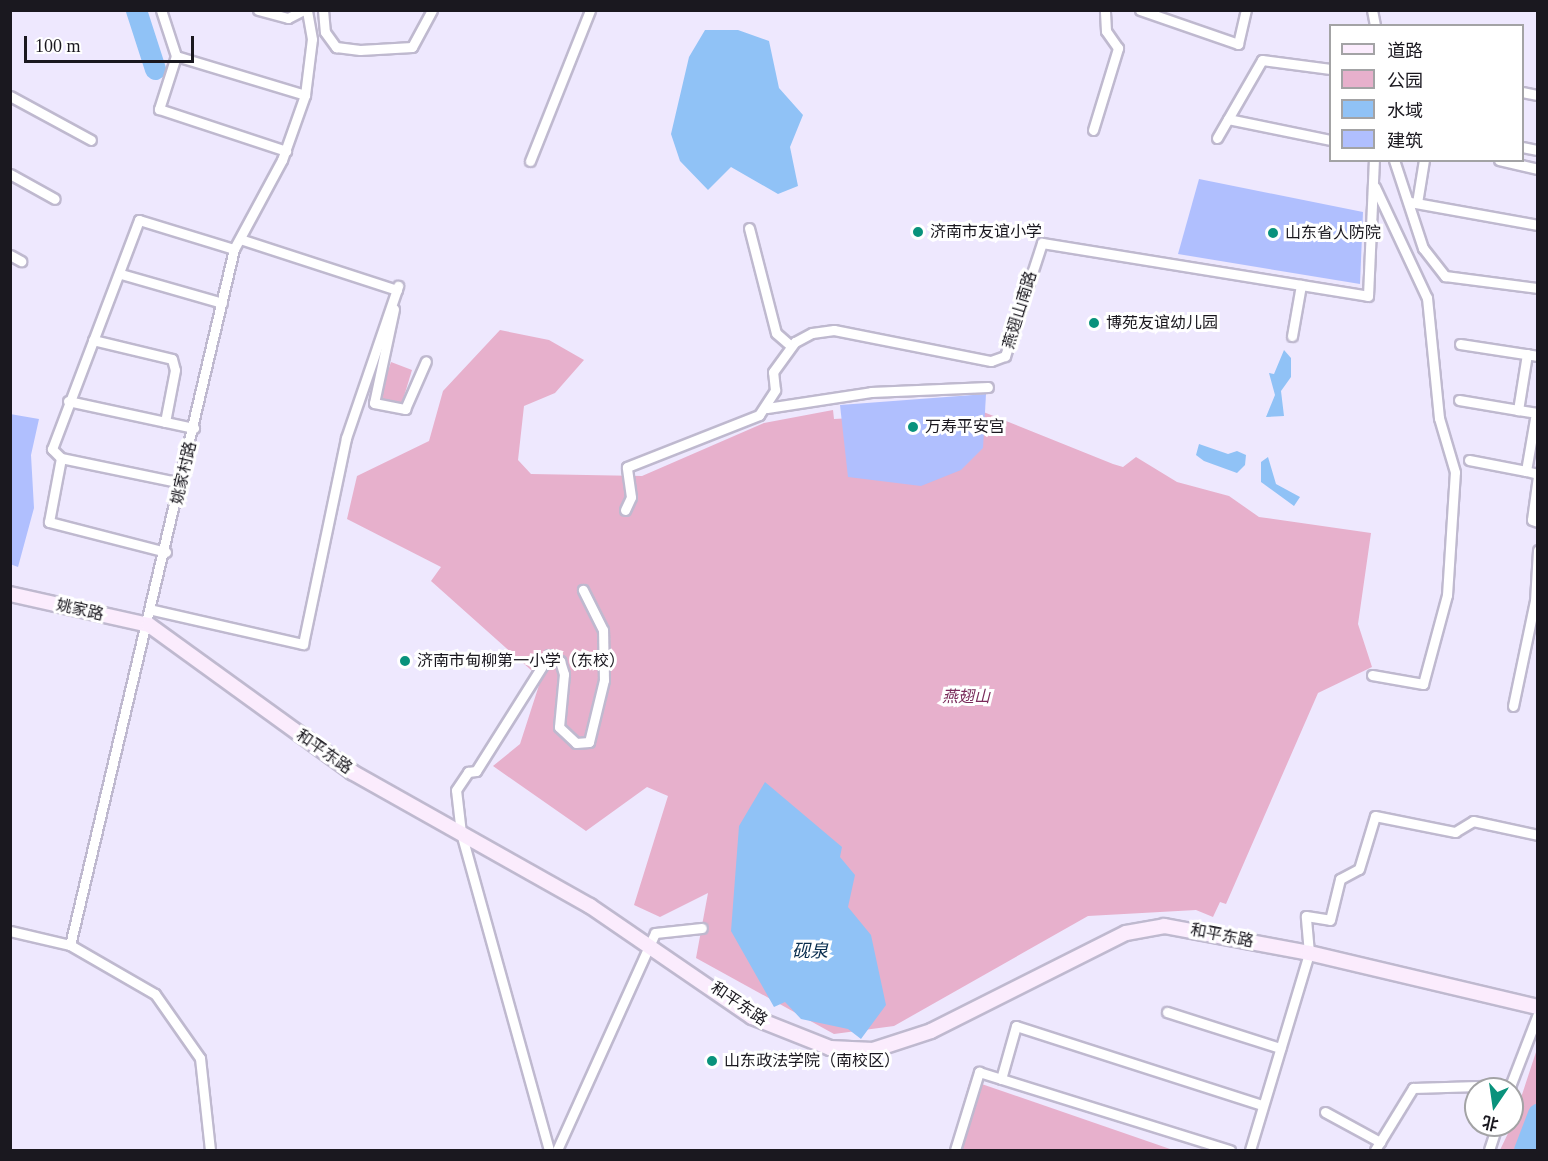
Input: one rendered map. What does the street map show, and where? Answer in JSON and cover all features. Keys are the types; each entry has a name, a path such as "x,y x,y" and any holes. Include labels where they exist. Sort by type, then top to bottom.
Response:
{"main road":[{"name":"姚家路","path":"10,594 149,625"},
{"name":"和平东路","path":"149,625 352,772 651,946 752,1017 782,1031 830,1048 873,1050 973,1014 1126,933 1164,926 1309,953 1538,1007"}],"street":[{"path":"161,10 176,56 159,109 286,151"},
{"path":"258,10 288,18 305,10"},
{"name":"姚家村路","path":"70,945 153,610 234,249 286,151 305,95 312,39 305,10"},
{"path":"322,10 325,33 336,46 360,50 412,47 432,10"},
{"path":"530,161 590,10"},
{"path":"1093,130 1118,48 1106,32 1105,10"},
{"path":"1140,10 1238,44 1246,10"},
{"path":"176,56 305,95"},
{"path":"1217,138 1262,60 1329,69"},
{"path":"10,96 92,140"},
{"path":"1228,119 1329,140"},
{"name":"燕翅山南路","path":"767,408 775,390 773,372 791,346 812,333 834,330 991,361 1005,356 1042,243 1368,296 1374,162"},
{"path":"1395,162 1413,202 1423,248 1445,276 1538,288"},
{"path":"1413,202 1423,162"},
{"path":"1508,162 1538,169"},
{"path":"10,174 55,199"},
{"path":"1372,675 1423,684 1447,595 1455,472 1438,418 1427,298 1374,185"},
{"path":"1413,202 1538,225"},
{"path":"182,483 61,458 52,449 68,400 121,274 139,220 234,249"},
{"path":"749,228 776,333 791,346"},
{"path":"240,239 398,286"},
{"path":"10,255 21,261"},
{"path":"121,274 222,303"},
{"path":"1292,336 1300,285"},
{"path":"398,286 384,377 374,404 405,409 426,362"},
{"path":"153,610 303,644 346,438 398,286"},
{"path":"93,340 172,359 175,370 165,422"},
{"path":"1460,344 1538,356"},
{"path":"1518,410 1527,354"},
{"path":"625,510 631,497 627,467 767,408 871,392 988,387"},
{"path":"68,400 194,428"},
{"path":"1459,400 1537,413 1526,471"},
{"path":"61,458 49,522 166,552"},
{"path":"1469,460 1538,475 1532,520 1538,522"},
{"path":"1513,706 1537,580 1538,550"},
{"path":"549,1150 460,834 456,790 468,772 476,771 549,655 560,661 564,674 559,727 576,743 588,742 604,680 603,630 583,590"},
{"path":"1526,645 1538,647"},
{"path":"1250,1150 1309,953 1306,916 1330,920 1340,879 1359,869 1375,816 1455,832 1473,821 1538,835"},
{"path":"557,1150 655,933 702,928"},
{"path":"10,931 70,945 155,994 200,1058 210,1150"},
{"path":"1167,1012 1280,1048"},
{"path":"1514,1077 1538,1014"},
{"path":"1001,1079 1016,1026 1259,1104"},
{"path":"955,1150 979,1072 1230,1150"},
{"path":"1325,1112 1378,1146 1413,1088 1464,1087"}],"green space":[{"name":"燕翅山","path":"500,330 549,340 584,360 555,393 524,406 518,460 531,474 642,476 764,423 833,410 834,419 981,411 1123,467 1136,457 1177,482 1229,496 1259,517 1371,533 1358,624 1372,667 1318,693 1226,904 1220,902 1213,917 1196,910 1088,916 894,1026 834,1034 696,958 708,893 660,917 634,905 668,796 647,787 586,831 493,766 520,744 541,679 431,581 441,567 347,519 357,476 429,441 443,391"},
{"path":"391,362 412,370 402,403 379,398"},
{"path":"1537,1049 1537,1150 1500,1150 1506,1137 1524,1137 1524,1089"},
{"path":"970,1080 1173,1150 950,1150"}],"water":[{"path":"705,30 738,30 769,41 779,88 803,115 790,147 798,186 778,194 731,167 708,190 680,161 671,134 689,57"},
{"path":"1284,350 1291,358 1291,377 1281,391 1284,416 1266,417 1275,395 1269,373 1274,374"},
{"path":"1199,444 1228,454 1237,451 1246,455 1245,465 1237,473 1204,461 1196,455"},
{"path":"1268,457 1276,484 1300,497 1294,506 1261,482 1261,462"},
{"name":"砚泉","path":"765,782 842,847 840,857 855,875 848,907 871,935 886,1005 861,1039 848,1029 801,1019 785,1002 774,1007 731,931 739,826"}],"building":[{"name":"山东省人防院","path":"1199,179 1363,212 1360,284 1178,254"},
{"name":"万寿平安宫","path":"986,394 983,448 961,470 921,486 848,477 840,405"},
{"path":"10,414 39,419 31,455 34,508 18,567 10,564"}],"waterway":[{"path":"136,10 155,69"},
{"path":"1524,1150 1538,1114"}],"place":[{"name":"济南市友谊小学","path":"918,232"},
{"name":"山东省人防院","path":"1273,233"},
{"name":"博苑友谊幼儿园","path":"1094,323"},
{"name":"万寿平安宫","path":"913,427"},
{"name":"济南市甸柳第一小学（东校）","path":"405,661"},
{"name":"山东政法学院（南校区）","path":"712,1061"}]}
